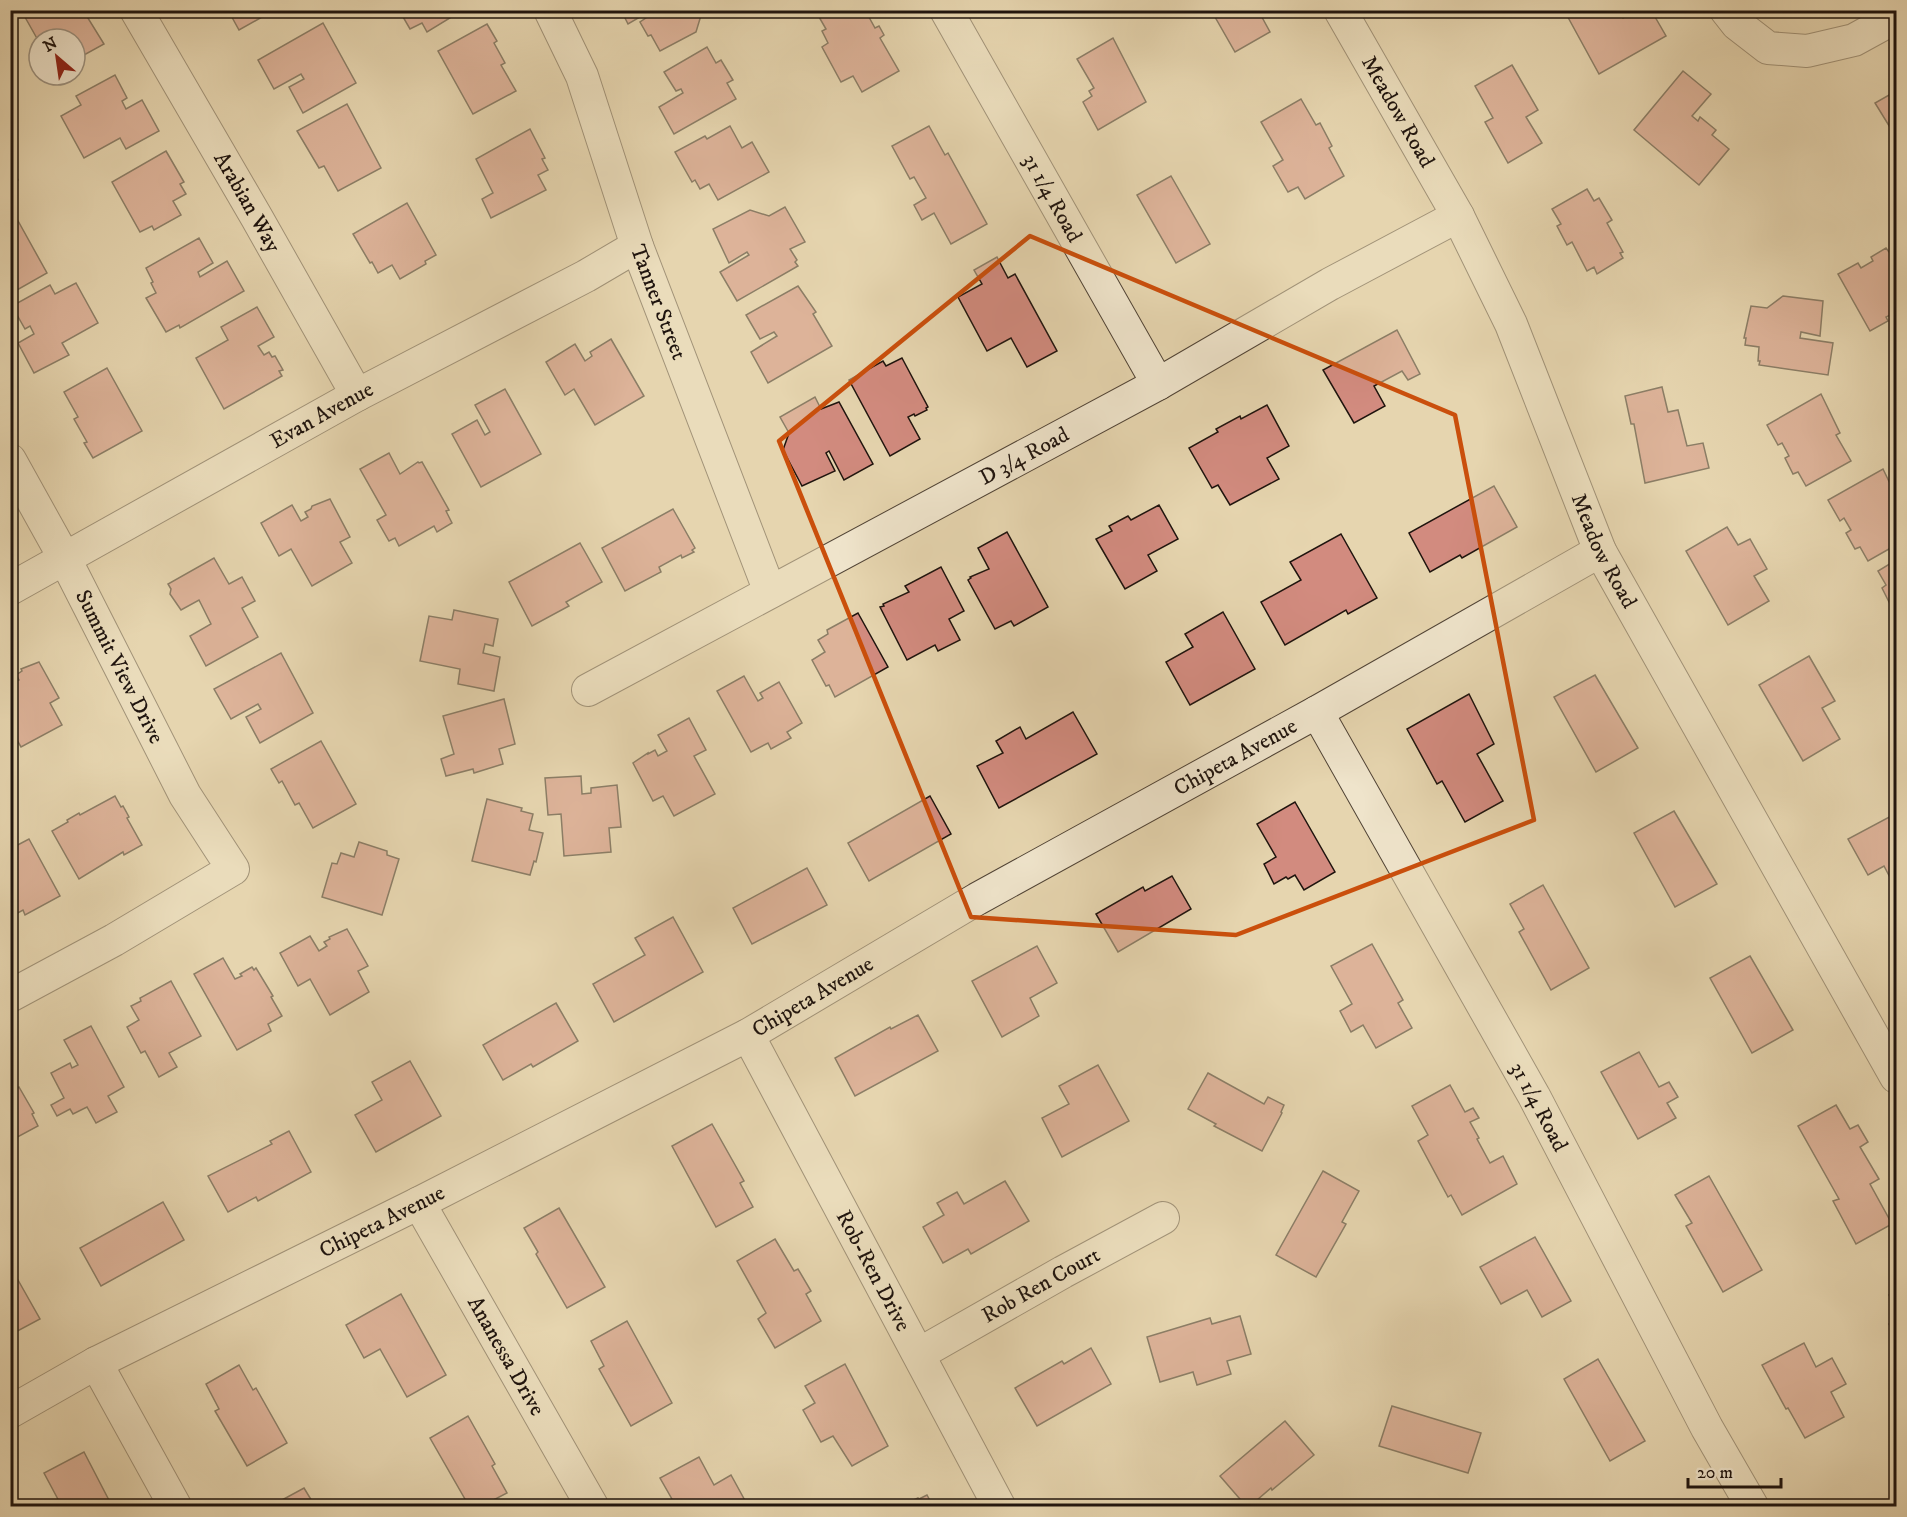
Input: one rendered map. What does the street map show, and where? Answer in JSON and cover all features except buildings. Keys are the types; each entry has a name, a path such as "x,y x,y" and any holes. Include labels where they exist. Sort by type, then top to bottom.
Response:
{"street":[{"name":"Arabian Way","path":"136,10 357,395"},
{"name":"Tanner Street","path":"550,10 582,76 637,246 770,592"},
{"name":"31 1/4 Road","path":"946,10 1158,384"},
{"name":"Meadow Road","path":"1340,10 1458,216 1511,324 1600,551 1896,1077"},
{"path":"1726,10 1737,24 1768,48 1807,51 1854,40 1896,17"},
{"name":"D 3/4 Road","path":"588,690 1158,384 1330,284 1458,216"},
{"name":"Evan Avenue","path":"10,589 357,395 586,276 637,246"},
{"name":"Summit View Drive","path":"10,460 66,559 185,795 233,869 114,940 10,996"},
{"name":"Chipeta Avenue","path":"10,1412 96,1363 419,1203 748,1035 977,899 1317,712 1600,551"},
{"name":"31 1/4 Road","path":"1317,712 1534,1096 1707,1428 1752,1506"},
{"name":"Rob-Ren Drive","path":"748,1035 999,1506"},
{"name":"Ananessa Drive","path":"419,1203 592,1506"},
{"name":"Rob Ren Court","path":"919,1354 1063,1272 1164,1218"},
{"path":"96,1363 175,1506"}],"highlighted area":[{"path":"1030,236 1455,415 1534,820 1236,935 971,917 779,441"}]}
